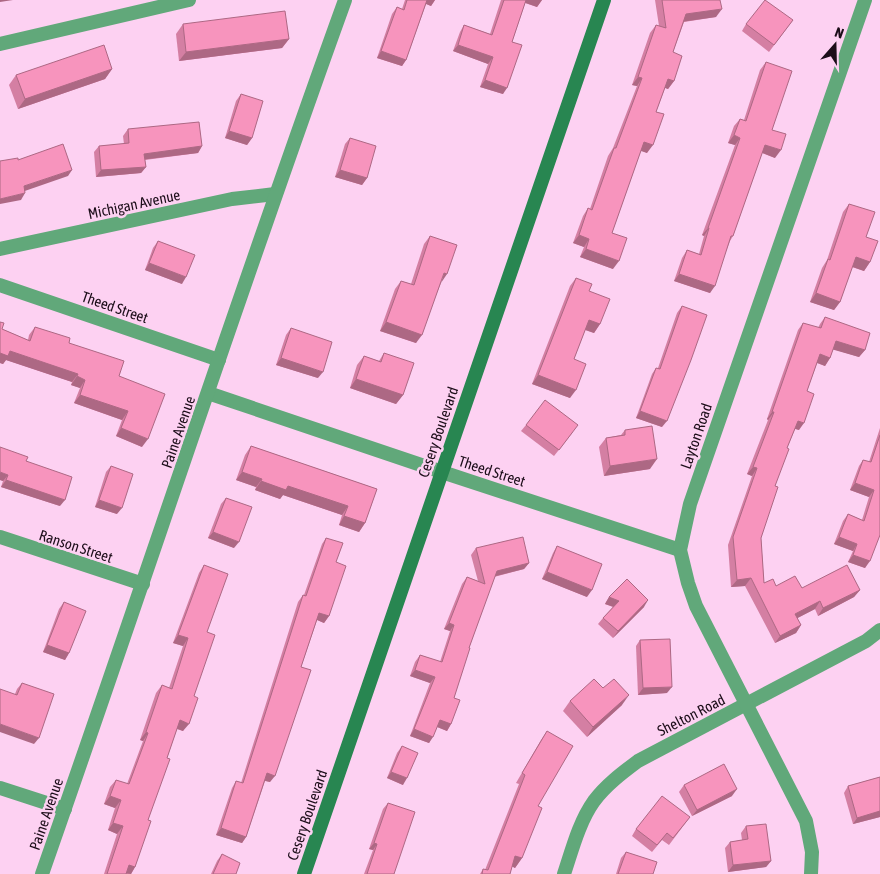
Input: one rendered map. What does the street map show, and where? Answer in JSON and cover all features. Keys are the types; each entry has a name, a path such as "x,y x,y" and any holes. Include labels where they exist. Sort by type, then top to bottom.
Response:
{"main road":[{"name":"Cesery Boulevard","path":"304,874 604,0"}],"street":[{"path":"0,44 189,0"},
{"name":"Paine Avenue","path":"42,874 143,584 275,194 345,0"},
{"name":"Layton Road","path":"811,874 812,852 806,821 696,606 680,550 690,504 865,0"},
{"name":"Michigan Avenue","path":"0,249 232,199 275,194"},
{"name":"Theed Street","path":"0,285 219,360"},
{"name":"Theed Street","path":"208,393 680,550"},
{"name":"Ranson Street","path":"0,538 143,584"},
{"name":"Shelton Road","path":"564,874 580,826 594,801 615,778 638,761 866,642 880,630"},
{"path":"0,788 65,809"}],"building":[{"path":"407,0 427,0 406,60 381,51 397,7 404,10"},
{"path":"504,0 526,0 512,42 522,45 507,88 485,80 493,57 458,45 464,25 492,35"},
{"path":"662,0 720,0 722,9 686,14 673,52 682,56 674,81 668,79 656,112 664,114 653,145 644,142 612,233 627,238 619,261 586,249 589,239 579,235 588,208 592,210 642,78 638,77 656,25 666,28"},
{"path":"765,0 793,20 774,45 746,24"},
{"path":"285,11 289,39 186,52 183,24"},
{"path":"104,45 112,69 25,99 16,75"},
{"path":"766,62 792,71 772,130 786,134 781,150 765,145 733,236 731,236 715,286 679,274 687,250 701,255 708,228 740,138 734,135 740,119 746,121"},
{"path":"241,94 263,101 252,138 229,131"},
{"path":"199,122 202,146 144,154 146,167 101,170 99,146 129,143 128,129"},
{"path":"350,138 376,146 367,178 340,170"},
{"path":"63,144 72,170 24,186 25,193 0,199 0,161 18,158 18,160"},
{"path":"849,204 875,212 866,237 878,241 870,262 856,257 840,302 816,293 828,259 830,260"},
{"path":"430,236 457,245 447,274 444,273 422,335 386,322 401,281 414,285"},
{"path":"158,241 195,255 186,277 149,263"},
{"path":"576,278 592,284 589,291 610,299 600,324 589,320 574,359 586,364 576,390 538,375"},
{"path":"682,306 707,315 667,421 640,411 656,368 660,369"},
{"path":"825,317 870,333 865,350 836,341 830,358 820,354 807,391 814,394 804,423 798,421 787,448 789,449 775,486 778,487 761,538 764,583 773,579 776,586 795,576 802,588 847,565 860,590 823,608 820,601 795,614 801,625 780,636 751,578 737,580 733,537 757,468 753,467 774,412 772,412 803,323 821,328"},
{"path":"0,322 4,323 2,329 30,341 35,327 70,338 69,343 124,361 119,376 165,394 148,439 121,428 128,411 80,395 85,380 77,376 78,374 10,351 8,356 0,353"},
{"path":"291,328 332,342 323,372 281,358"},
{"path":"384,353 414,363 403,395 356,379 364,356 381,362"},
{"path":"545,400 578,425 559,450 526,425"},
{"path":"652,426 657,459 610,466 606,438 625,435 625,430"},
{"path":"880,435 880,535 870,561 853,555 857,544 839,537 848,514 864,521 874,490 855,483 863,460 871,462"},
{"path":"251,446 377,489 365,523 344,516 348,506 288,486 286,490 242,472"},
{"path":"0,447 28,457 26,461 72,477 65,500 6,480 8,475 0,472"},
{"path":"111,466 133,474 122,508 99,500"},
{"path":"226,498 252,507 239,542 213,532"},
{"path":"523,537 529,563 497,571 469,648 454,698 460,700 451,724 440,720 433,737 414,729 435,677 415,670 420,655 442,662 454,625 449,623 467,577 485,584 476,548"},
{"path":"326,538 343,543 336,562 346,566 329,616 319,613 301,667 311,670 275,776 267,773 246,837 221,828 236,781 243,783 303,595 306,596"},
{"path":"557,546 602,564 592,590 547,572"},
{"path":"204,565 228,574 207,632 215,635 194,696 198,698 189,724 180,720 167,758 170,759 148,820 151,821 135,867 129,865 126,874 107,874 123,826 113,823 121,800 110,796 116,780 129,784 148,733 146,732 162,685 172,689 188,638 178,635"},
{"path":"627,579 648,600 618,631 603,618 619,601 609,597"},
{"path":"64,602 86,611 69,653 47,645"},
{"path":"670,639 672,687 643,688 640,640"},
{"path":"594,679 603,688 614,679 629,695 593,727 570,701"},
{"path":"22,683 54,694 39,738 0,724 0,689 17,695"},
{"path":"547,731 573,746 538,806 542,808 522,858 515,856 510,874 482,874 483,869 488,870 525,775 522,773"},
{"path":"402,746 418,753 407,778 391,772"},
{"path":"724,764 737,789 697,810 684,785"},
{"path":"880,777 880,811 857,818 848,786"},
{"path":"662,796 690,817 673,838 667,833 657,845 636,829"},
{"path":"388,803 415,812 394,874 367,874 377,844 374,843"},
{"path":"766,824 771,861 733,865 730,842 748,839 746,826"},
{"path":"626,852 657,862 653,874 618,874"},
{"path":"222,854 240,863 236,874 213,874"}]}
